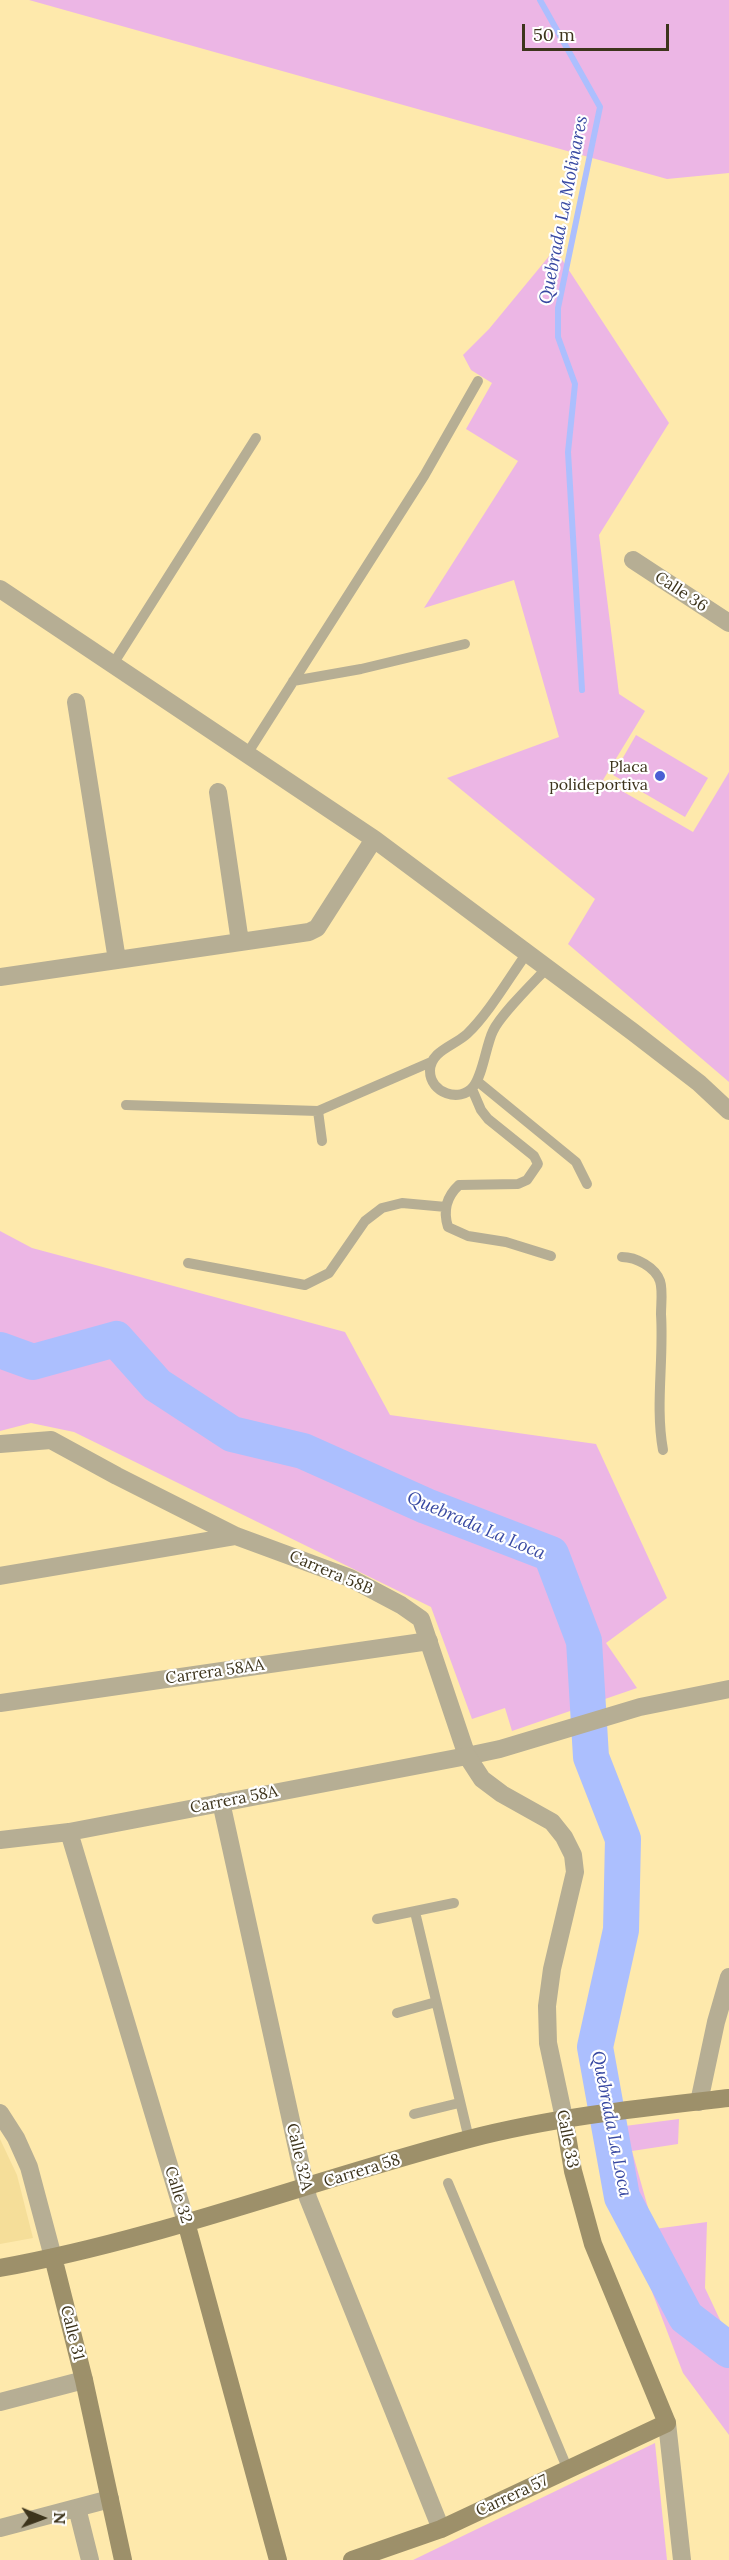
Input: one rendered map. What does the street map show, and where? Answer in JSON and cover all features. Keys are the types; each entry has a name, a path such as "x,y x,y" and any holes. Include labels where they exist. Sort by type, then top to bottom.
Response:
{"main road":[{"name":"Carrera 58","path":"0,2268 53,2257 186,2222 469,2139 564,2118 729,2098"},
{"name":"Calle 33","path":"564,2118 573,2171 593,2244 667,2423"},
{"name":"Calle 32","path":"186,2222 278,2560"},
{"name":"Calle 31","path":"53,2257 84,2380 123,2560"},
{"name":"Carrera 57","path":"352,2560 441,2529 667,2423"}],"street":[{"name":"Calle 36","path":"633,560 729,623"},
{"path":"0,589 374,839 699,1083 729,1111"},
{"path":"76,702 117,960"},
{"path":"218,792 240,942"},
{"path":"0,977 309,932 317,928 374,839"},
{"name":"Carrera 58B","path":"0,1444 51,1440 126,1481 236,1536 350,1578 401,1605 421,1619 467,1756"},
{"name":"Carrera 58B","path":"0,1576 236,1536"},
{"name":"Carrera 58AA","path":"0,1703 429,1641"},
{"name":"Carrera 58A","path":"0,1840 69,1832 467,1756 500,1749 640,1707 729,1689"},
{"name":"Calle 33","path":"467,1756 482,1779 502,1794 552,1822 564,1837 573,1855 575,1872 552,1969 547,2006 548,2043 564,2118"},
{"name":"Calle 32A","path":"221,1802 306,2187 441,2529"},
{"name":"Calle 32","path":"69,1832 186,2222"},
{"path":"699,2102 716,2022 729,1977"},
{"name":"Calle 31","path":"0,2113 16,2138 29,2166 53,2257"},
{"path":"0,2402 84,2380"},
{"name":"Calle 33","path":"667,2423 682,2560"},
{"path":"0,2528 110,2499"},
{"path":"77,2508 90,2560"}],"lane":[{"path":"247,754 424,476 478,381"},
{"path":"113,664 256,438"},
{"path":"293,681 361,669 465,644"},
{"path":"126,1105 318,1111 431,1062 439,1052 468,1033 527,953"},
{"path":"547,968 494,1029 475,1085 481,1110 488,1119 534,1156 538,1164 526,1180 518,1184 459,1185 449,1197 446,1207 448,1227 458,1233 506,1242 551,1256"},
{"path":"431,1062 430,1073 433,1084 440,1091 449,1095 462,1095 475,1085"},
{"path":"475,1085 576,1162 588,1184"},
{"path":"318,1111 322,1141"},
{"path":"188,1263 305,1285 329,1273 365,1221 382,1208 402,1203 446,1207"},
{"path":"622,1257 640,1261 651,1269 660,1281 663,1348 660,1430 663,1450"},
{"path":"377,1919 454,1903"},
{"path":"415,1912 469,2139"},
{"path":"397,2013 436,2002"},
{"path":"414,2114 459,2103"},
{"path":"448,2183 568,2470"}],"shaded area":[{"path":"29,0 729,0 729,173 667,179"},
{"path":"555,249 669,423 599,535 619,694 645,711 603,780 693,832 729,772 729,1082 568,944 595,899 447,778 559,737 514,580 424,608 518,461 466,429 492,383 471,370 463,355 489,329"},
{"name":"Placa polideportiva","path":"636,735 708,778 685,817 613,775"},
{"path":"0,1231 32,1248 345,1332 390,1415 596,1444 667,1598 606,1643 637,1688 512,1731 505,1708 472,1719 431,1607 74,1432 31,1423 0,1431"},
{"path":"679,2119 678,2144 632,2151 654,2229 707,2222 705,2288 729,2339 729,2435 683,2373 598,2150 594,2130"},
{"path":"0,2139 17,2175 33,2238 0,2244"},
{"path":"655,2443 667,2560 413,2560"}],"waterway":[{"name":"Quebrada La Molinares","path":"540,0 600,107 558,308 558,337 575,384 568,452 582,690"},
{"name":"Quebrada La Loca","path":"0,1350 33,1362 116,1339 157,1385 232,1434 303,1451 426,1506 551,1554 584,1641 591,1757 623,1839 621,1930 595,2047 622,2197 686,2317 729,2350"}],"place":[{"name":"Placa polideportiva","path":"660,776"}]}
